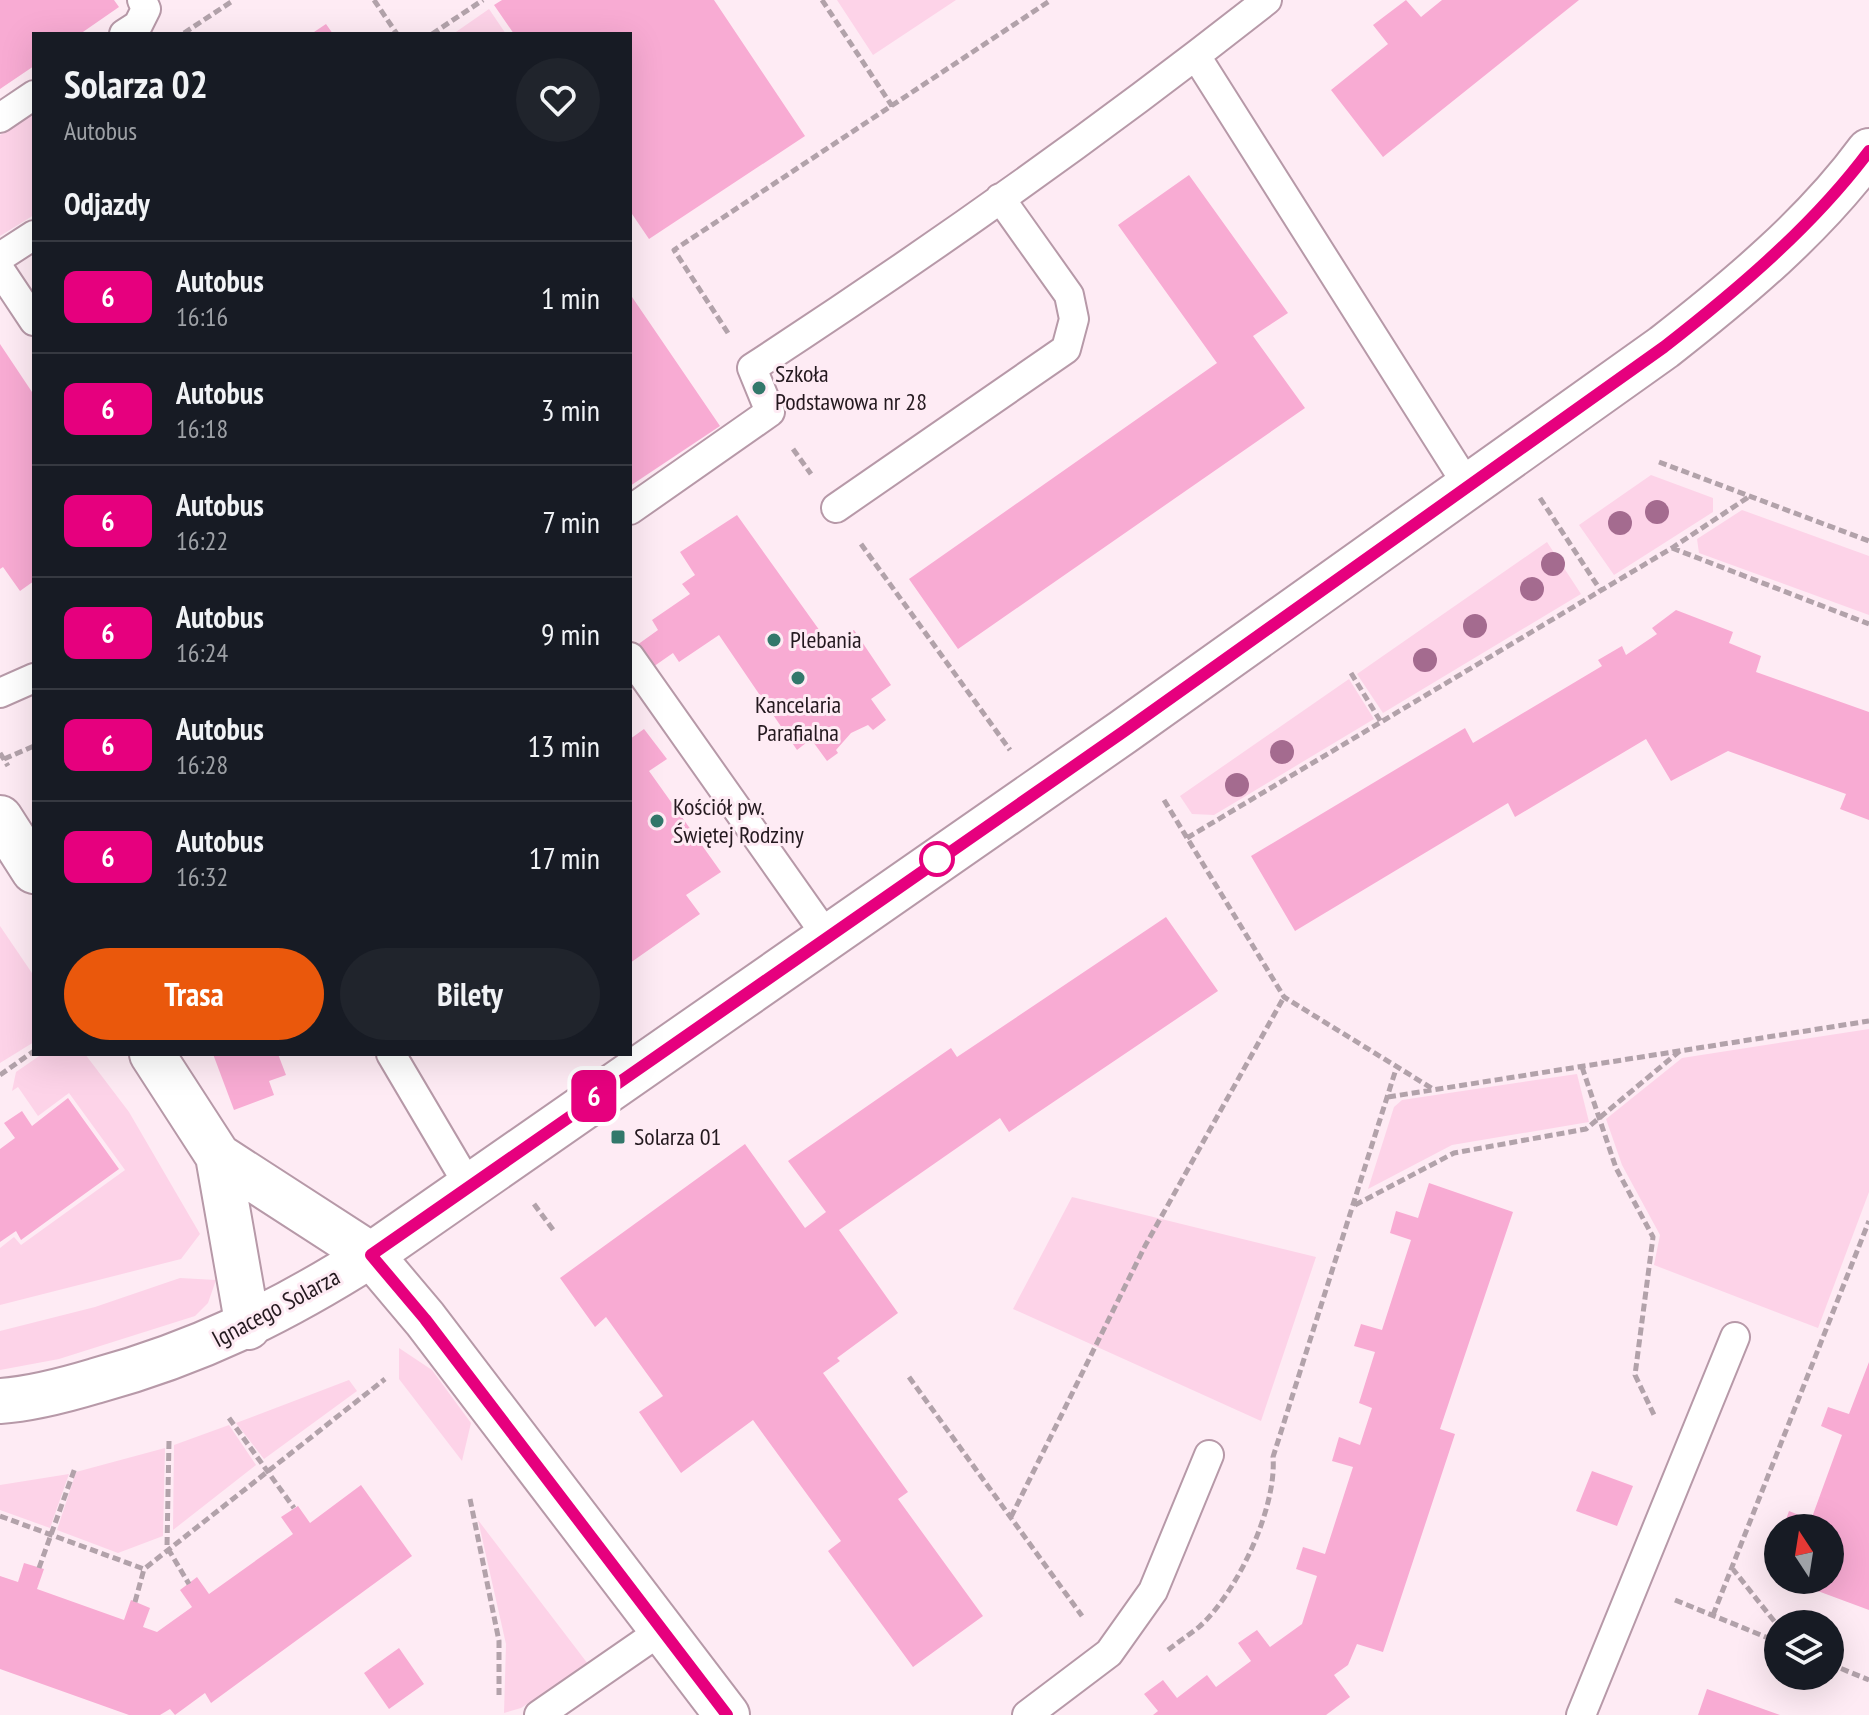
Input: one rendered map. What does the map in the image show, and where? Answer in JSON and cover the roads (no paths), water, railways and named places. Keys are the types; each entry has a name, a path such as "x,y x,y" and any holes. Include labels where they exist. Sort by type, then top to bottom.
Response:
{"street":[{"name":"Ignacego Solarza","path":"0,1401 69,1388 189,1352 248,1327 371,1255 1039,789 1468,486 1722,301 1821,206 1869,151"},
{"path":"0,818 32,868"},
{"path":"153,1056 218,1156 248,1327"},
{"path":"218,1156 371,1255 425,1319 727,1715"}],"lane":[{"path":"127,32 138,25 146,9 142,0"},
{"path":"632,509 770,412 752,368 885,281 1196,56 1267,0"},
{"path":"1196,56 1468,486"},
{"path":"0,118 32,96"},
{"path":"836,508 1066,349 1074,319 1069,295 1000,198"},
{"path":"0,257 32,236"},
{"path":"0,270 32,318"},
{"path":"632,660 826,935"},
{"path":"0,693 32,679"},
{"path":"392,1056 469,1186"},
{"path":"1581,1715 1735,1337"},
{"path":"1027,1715 1109,1653 1153,1591 1209,1455"},
{"path":"539,1715 662,1630"}],"place":[{"name":"Szkoła Podstawowa nr 28","path":"759,388"},
{"name":"Plebania","path":"774,640"},
{"name":"Kancelaria Parafialna","path":"798,678"},
{"name":"Kościół pw. Świętej Rodziny","path":"657,821"},
{"name":"Solarza 01","path":"618,1137"}]}
